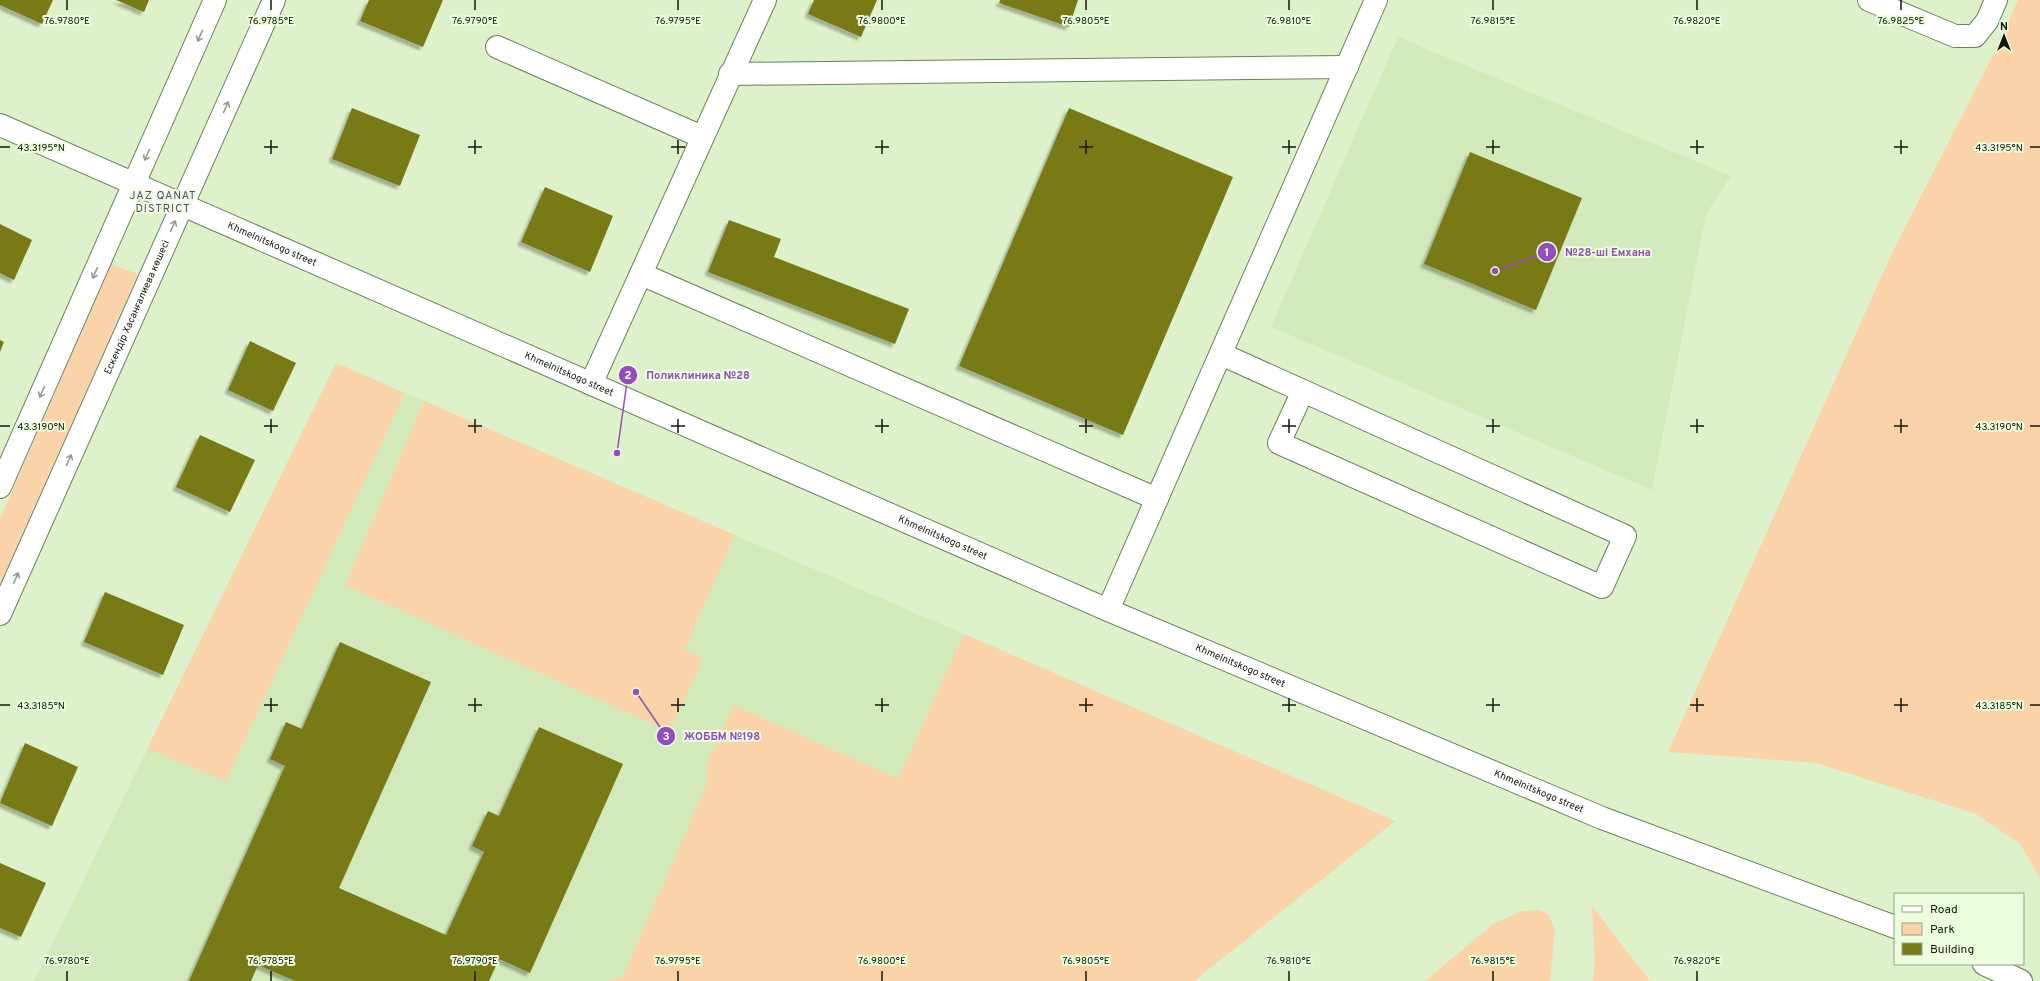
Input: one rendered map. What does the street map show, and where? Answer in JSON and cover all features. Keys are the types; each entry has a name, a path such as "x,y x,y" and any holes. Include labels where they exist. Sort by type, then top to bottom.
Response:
{"street":[{"path":"0,487 216,0"},
{"name":"Ескендір Хасанғалиева көшесі","path":"0,614 274,0"},
{"path":"592,384 730,74 765,0"},
{"path":"1108,610 1376,0"},
{"path":"1869,0 1955,36 1975,36 1987,21 1996,0"},
{"path":"497,47 702,137"},
{"path":"730,74 1347,67"},
{"name":"Khmelnitskogo street","path":"0,125 1108,610 1602,818 1894,927"},
{"path":"641,274 1157,499"},
{"path":"1221,354 1625,536 1602,587 1279,443 1303,391"},
{"path":"1986,965 2021,981"}],"shaded area":[{"path":"1398,37 1731,176 1706,214 1652,490 1271,327"},
{"path":"336,363 1395,821 1194,981 34,981"}],"green space":[{"path":"2018,0 2040,0 2040,878 2020,844 1976,814 1816,763 1668,752 1893,251 1996,49"},
{"path":"111,264 138,274 0,584 0,519"},
{"path":"336,363 405,393 226,781 147,749"},
{"path":"424,401 735,535 684,650 703,658 670,732 345,585"},
{"path":"964,634 1395,821 1194,981 608,981 623,977 707,783 706,764 734,705 898,779"},
{"path":"1592,906 1650,981 1593,981 1595,961"},
{"path":"1540,910 1549,915 1555,930 1550,981 1425,981 1493,924 1522,911"}],"building":[{"path":"0,0 53,0 42,24 0,5"},
{"path":"116,0 149,0 144,12"},
{"path":"369,0 443,0 423,47 360,21"},
{"path":"814,0 877,0 861,37 808,14"},
{"path":"1000,0 1078,0 1069,27 999,3"},
{"path":"352,108 420,135 400,186 332,159"},
{"path":"1069,108 1233,177 1123,435 959,366"},
{"path":"1470,152 1582,198 1536,310 1424,264"},
{"path":"545,187 613,216 590,272 521,242"},
{"path":"729,220 781,239 774,257 909,309 895,344 708,272"},
{"path":"0,224 32,240 14,280 0,273"},
{"path":"0,340 4,342 0,352"},
{"path":"250,341 296,363 273,411 228,390"},
{"path":"200,435 255,460 230,512 176,487"},
{"path":"105,592 184,625 163,675 84,642"},
{"path":"340,642 431,682 339,888 446,935 484,852 472,846 488,811 499,816 539,727 623,764 530,973 499,959 489,981 295,981 258,965 251,981 189,981 285,766 270,759 286,722 302,729"},
{"path":"25,743 78,767 52,826 0,803"},
{"path":"0,863 46,883 21,937 0,928"}],"place":[{"name":"№28-ші Емхана","path":"1495,271"},
{"name":"Поликлиника №28","path":"617,453"},
{"name":"ЖОББМ №198","path":"636,692"}],"district":[{"name":"JAZ QANAT DISTRICT","path":"163,202"}]}
